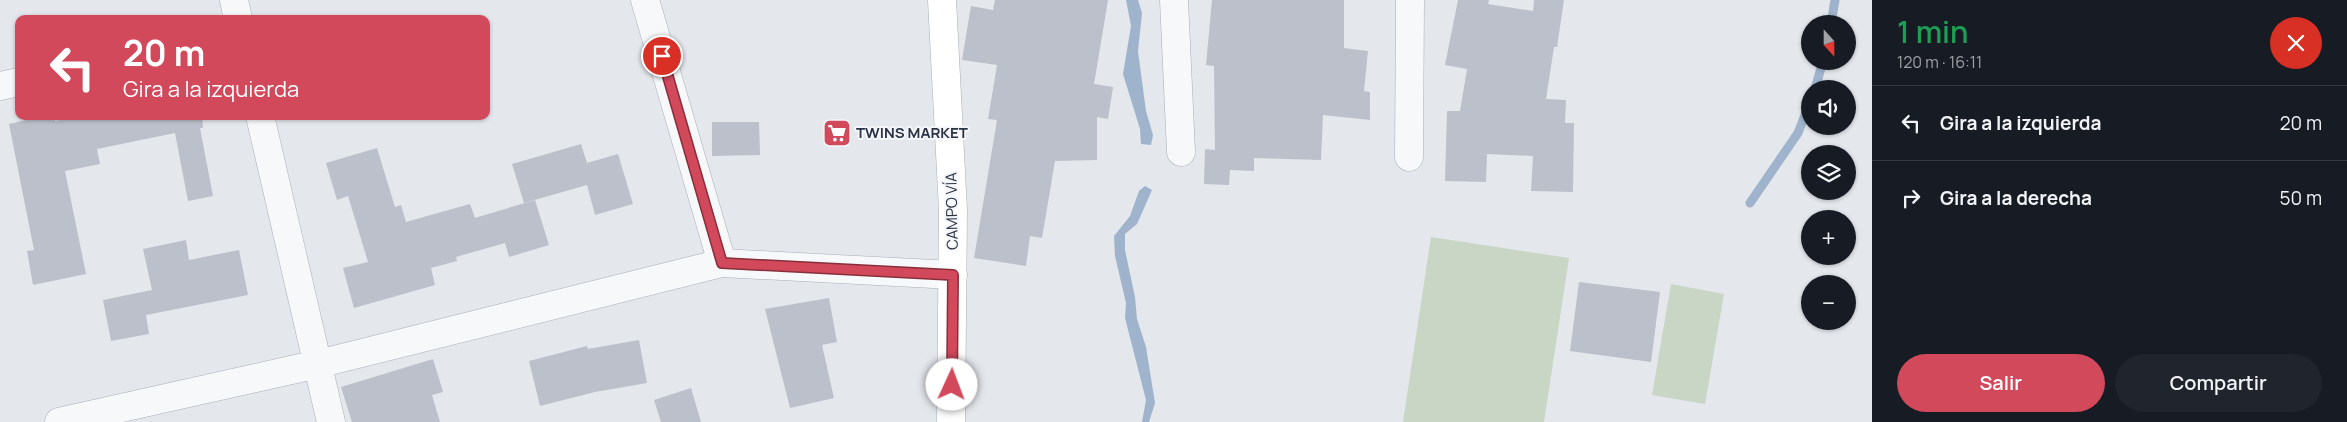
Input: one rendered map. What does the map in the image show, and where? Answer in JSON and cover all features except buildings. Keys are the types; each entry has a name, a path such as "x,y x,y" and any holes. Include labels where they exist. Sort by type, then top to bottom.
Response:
{"street":[{"path":"234,0 237,15"},
{"path":"645,0 722,263"},
{"name":"CAMPO VÍA","path":"942,0 952,191 951,422"},
{"path":"1174,0 1181,152"},
{"path":"1409,157 1410,0"},
{"path":"0,86 15,83"},
{"path":"261,120 331,422"},
{"path":"59,422 318,364 722,263 953,275"}],"green space":[{"path":"1431,237 1569,258 1544,422 1403,422"},
{"path":"1671,284 1724,294 1705,404 1652,395"}],"water":[{"path":"1126,0 1138,0 1142,13 1138,51 1146,111 1153,135 1151,145 1141,144 1140,129 1123,74 1131,26"},
{"path":"1145,186 1152,190 1137,224 1125,234 1125,250 1135,297 1137,319 1146,347 1155,403 1149,422 1142,422 1146,400 1125,318 1126,303 1115,256 1114,236 1130,216 1139,191"}],"waterway":[{"path":"1832,15 1835,0"},
{"path":"1818,80 1820,70"},
{"path":"1750,203 1798,133 1801,125"}],"place":[{"name":"TWINS MARKET","path":"837,133"}],"route":[{"path":"662,56 722,263 953,275 952,385"}]}
